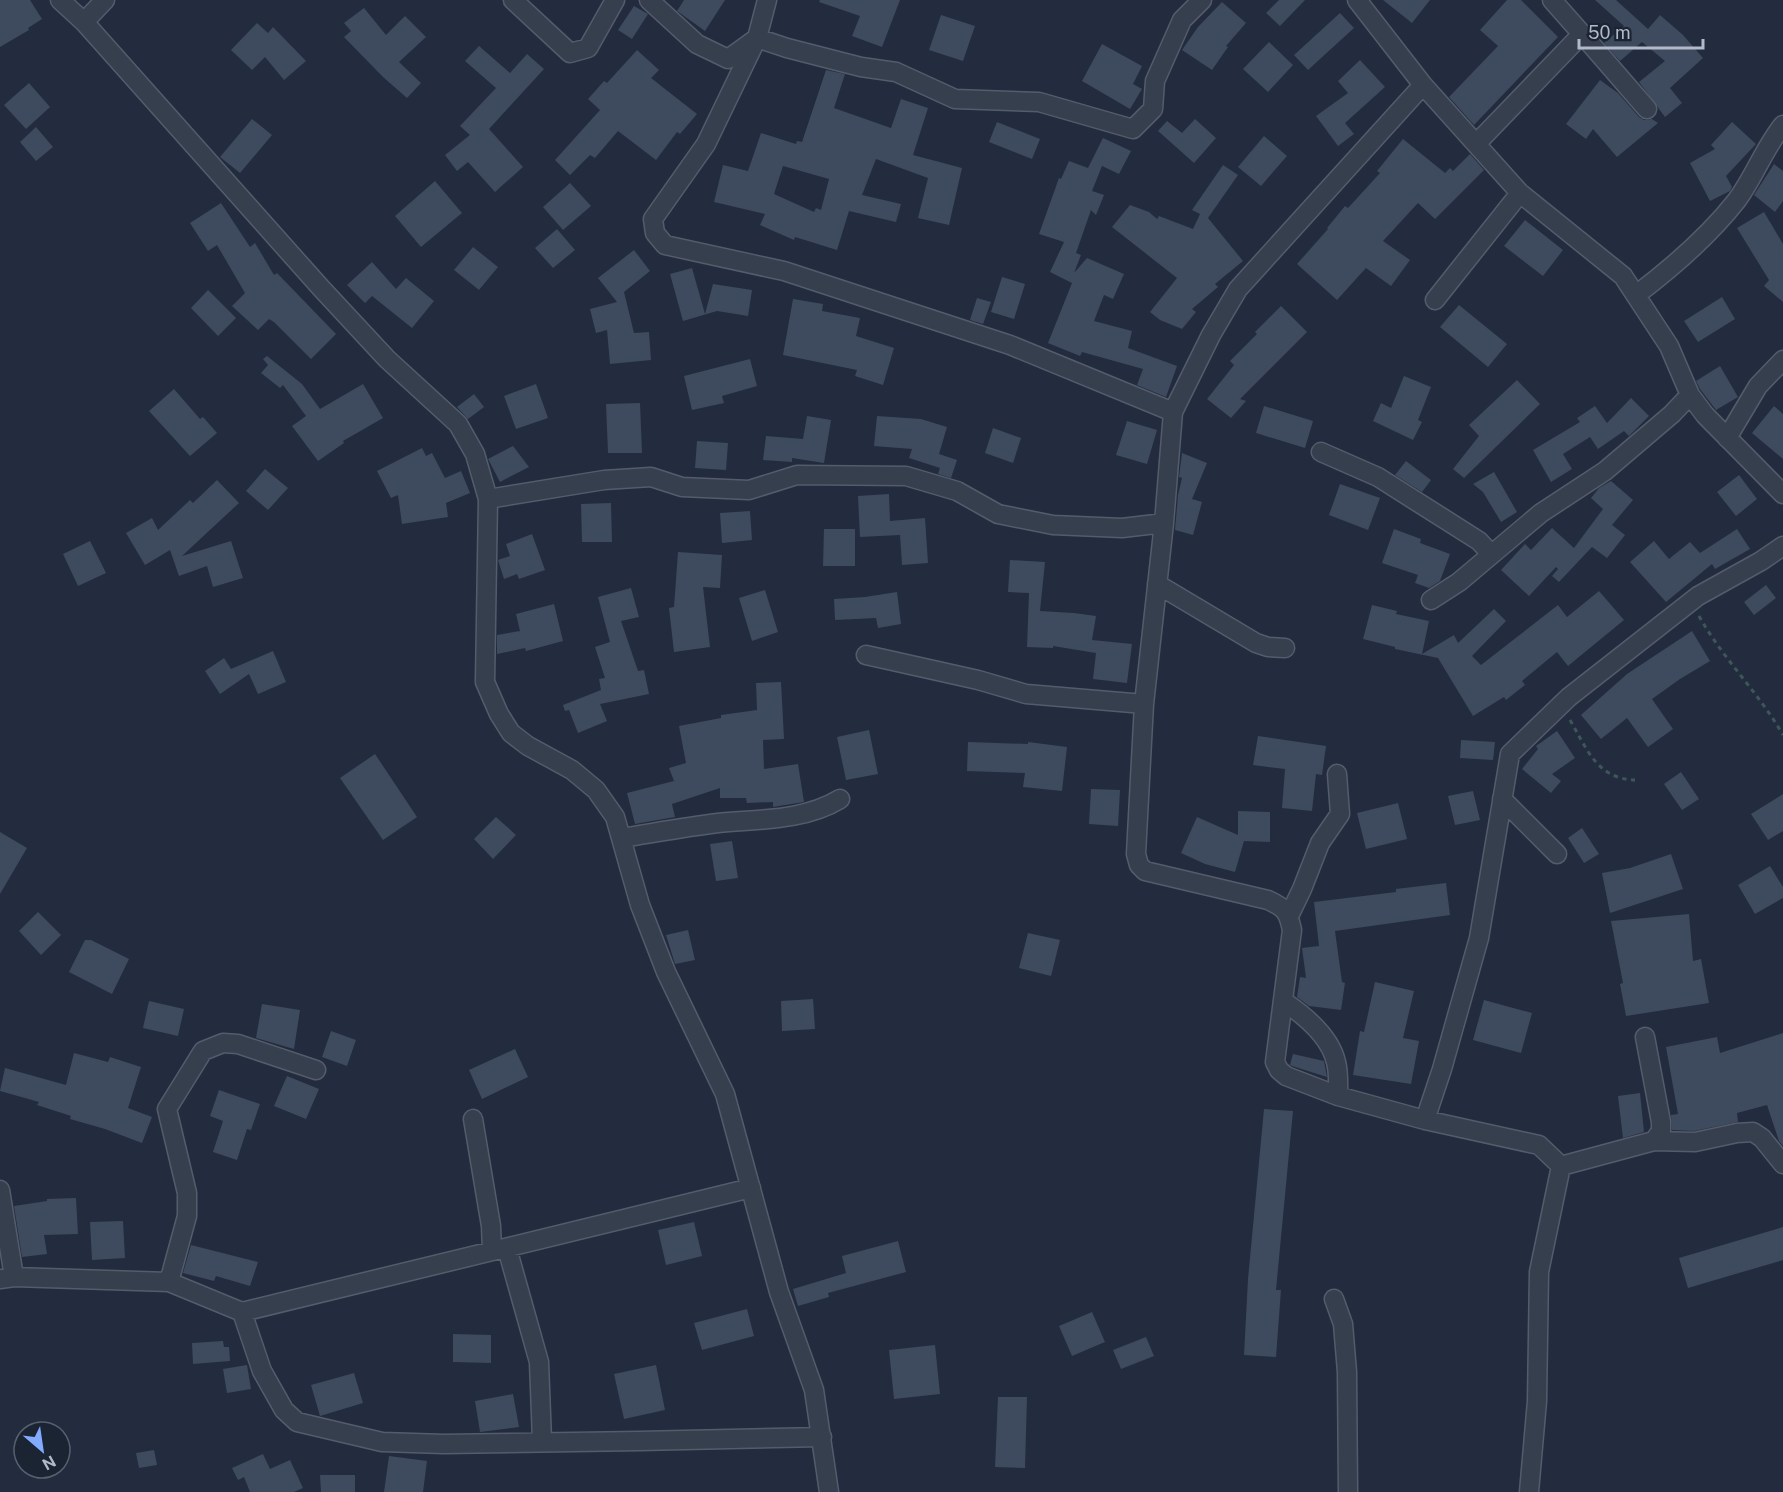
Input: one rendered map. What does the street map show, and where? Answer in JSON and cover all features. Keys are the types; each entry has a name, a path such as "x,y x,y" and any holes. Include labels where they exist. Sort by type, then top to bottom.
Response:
{"street":[{"path":"60,0 84,22 387,359 458,424 475,454 488,499 485,682 499,714 511,733 528,746 572,770 596,790 615,817 640,905 666,972 725,1094 779,1292 813,1390 830,1492"},
{"path":"84,22 105,0"},
{"path":"513,0 570,52 588,48 615,0"},
{"path":"649,0 697,44 729,59 757,38"},
{"path":"767,0 757,38 706,144 653,219 655,233 665,245 784,271 1010,345 1173,412"},
{"path":"757,38 861,67 896,72 955,99 1039,102 1132,129 1154,109 1155,81 1182,20 1202,0"},
{"path":"1357,0 1424,85 1520,193 1623,276 1670,346 1690,395 1705,415 1783,494"},
{"path":"1552,0 1647,109"},
{"path":"1476,144 1582,34"},
{"path":"1424,85 1238,289 1211,335 1173,412 1164,523 1144,704 1136,854 1145,871 1268,900 1282,906 1289,916 1292,930 1275,1062 1279,1070 1304,1084 1338,1096 1425,1120 1539,1145 1561,1166"},
{"path":"1636,296 1673,267 1714,228 1738,198 1783,125"},
{"path":"1435,300 1520,193"},
{"path":"1727,438 1758,386 1783,360"},
{"path":"1431,600 1459,582 1541,513 1605,471 1672,414 1690,395"},
{"path":"1321,452 1378,477 1479,541 1491,554"},
{"path":"488,499 604,480 651,477 682,487 749,490 797,475 906,476 957,491 998,514 1053,525 1122,528 1164,523"},
{"path":"1425,1120 1479,938 1510,754 1561,705 1691,602 1783,546"},
{"path":"1157,584 1256,643 1268,647 1285,648"},
{"path":"866,655 978,680 1026,694 1144,704"},
{"path":"1289,916 1320,843 1340,814 1337,774"},
{"path":"621,838 717,823 766,820 826,808 840,799"},
{"path":"1502,799 1557,854"},
{"path":"1283,1001 1302,1014 1324,1037 1336,1061 1338,1096"},
{"path":"1645,1037 1661,1122 1661,1131 1654,1141"},
{"path":"169,1282 187,1216 187,1193 167,1110 203,1051 223,1042 238,1044 316,1070"},
{"path":"474,1119 491,1226 539,1362 542,1441"},
{"path":"1561,1166 1654,1141 1695,1142 1753,1132 1762,1138 1783,1164"},
{"path":"1529,1492 1537,1401 1539,1272 1561,1166"},
{"path":"0,1190 7,1278 169,1282 242,1312 751,1188"},
{"path":"1334,1299 1343,1324 1347,1372 1348,1492"},
{"path":"242,1312 262,1371 284,1410 297,1422 382,1442 444,1444 542,1441 639,1442 822,1437"}],"path":[{"path":"1691,602 1715,643 1783,735"},
{"path":"1561,705 1599,767 1612,777 1635,780"}],"building":[{"path":"0,0 30,0 42,19 28,28 29,30 0,47"},
{"path":"684,0 725,0 705,31 677,11"},
{"path":"820,0 900,0 882,47 852,36 860,16 819,2"},
{"path":"1279,0 1305,0 1280,26 1266,13"},
{"path":"1383,0 1430,0 1412,23"},
{"path":"1507,0 1521,0 1558,37 1474,125 1449,97 1498,46 1480,30"},
{"path":"1595,0 1616,0 1648,29 1660,15 1683,35 1703,58 1670,88 1682,103 1665,117 1639,82 1665,61 1642,42 1620,61 1604,43 1624,26"},
{"path":"1222,2 1246,23 1226,46 1228,47 1212,70 1182,50 1198,27"},
{"path":"634,6 648,14 632,39 618,30"},
{"path":"364,8 386,35 405,16 426,37 399,62 421,83 407,98 344,37 351,31 344,23"},
{"path":"1340,13 1354,28 1308,70 1294,55"},
{"path":"941,15 975,26 963,61 929,50"},
{"path":"257,23 268,33 273,27 306,61 284,80 265,57 252,70 231,50"},
{"path":"1269,42 1293,65 1268,92 1243,69"},
{"path":"1102,44 1142,66 1133,84 1142,89 1130,109 1082,81"},
{"path":"479,46 510,73 527,54 544,69 489,129 523,167 495,192 468,162 457,171 445,155 470,135 460,126 496,88 465,61"},
{"path":"637,50 659,70 651,78 697,114 680,134 677,132 656,160 618,131 595,158 590,155 570,175 555,160 600,110 588,99 604,81 607,83"},
{"path":"1360,60 1385,87 1345,123 1354,134 1338,146 1316,116 1348,93 1338,81"},
{"path":"826,70 845,74 834,108 891,128 901,99 928,108 913,155 962,168 949,225 918,218 928,178 876,159 862,195 901,204 896,222 849,211 837,250 795,237 794,240 760,225 765,214 714,202 723,165 748,171 761,133 796,144 797,141 802,142","holes":["783,166 829,179 821,210 816,208 814,212 774,194"]},
{"path":"1600,80 1618,93 1639,117 1644,120 1652,119 1658,123 1617,157 1593,129 1586,139 1566,124"},
{"path":"29,83 50,107 26,129 4,105"},
{"path":"252,119 272,135 240,173 220,157"},
{"path":"1195,119 1216,138 1194,163 1158,131 1167,121 1182,133"},
{"path":"997,122 1040,139 1032,159 989,142"},
{"path":"1732,122 1756,144 1726,176 1732,187 1730,191 1710,201 1690,163 1715,149 1711,145"},
{"path":"36,127 53,147 36,161 20,142"},
{"path":"1264,136 1287,156 1261,186 1238,167"},
{"path":"1103,138 1131,151 1119,174 1102,166 1092,191 1104,195 1096,215 1091,210 1076,253 1081,255 1074,273 1087,258 1124,274 1113,299 1104,295 1094,321 1132,331 1128,348 1177,366 1166,397 1137,385 1143,369 1082,352 1080,356 1048,343 1072,283 1050,272 1064,242 1039,234 1059,178 1061,179 1069,161 1088,168"},
{"path":"1403,139 1445,173 1450,168 1453,171 1470,154 1484,170 1435,219 1418,203 1383,241 1410,260 1391,286 1366,268 1337,300 1297,264 1345,206 1348,208 1380,173 1377,171"},
{"path":"1774,164 1783,171 1783,201 1775,212 1754,195"},
{"path":"1223,165 1238,175 1208,218 1243,261 1215,284 1218,287 1192,309 1196,312 1182,329 1160,320 1150,312 1177,278 1112,227 1130,205 1149,212 1157,219 1159,216 1193,229 1200,214 1192,210"},
{"path":"435,181 462,213 421,247 395,216"},
{"path":"570,183 591,206 563,230 543,207"},
{"path":"221,203 250,247 255,243 274,275 277,273 336,334 311,359 274,322 269,319 258,330 232,306 245,293 217,245 208,251 190,223"},
{"path":"1764,212 1783,244 1783,302 1764,286 1769,280 1737,228"},
{"path":"1525,220 1563,250 1543,276 1504,246"},
{"path":"557,229 575,250 553,268 535,248"},
{"path":"473,247 498,267 479,290 454,270"},
{"path":"634,250 650,271 624,292 634,333 649,332 651,360 610,364 607,330 596,333 590,309 617,302 598,278"},
{"path":"372,262 396,289 406,278 434,301 412,328 372,296 365,303 347,285"},
{"path":"692,268 705,314 713,284 752,290 748,316 717,311 683,321 670,274"},
{"path":"1002,277 1025,284 1014,319 991,312"},
{"path":"208,290 236,318 218,336 191,308"},
{"path":"1722,297 1735,319 1698,342 1684,321"},
{"path":"977,298 991,302 983,324 970,320"},
{"path":"793,299 823,304 822,311 860,318 856,336 894,348 883,385 855,376 857,370 783,355"},
{"path":"1459,305 1507,344 1488,367 1440,327"},
{"path":"1281,306 1307,332 1240,399 1246,401 1231,418 1207,399 1234,365 1230,361"},
{"path":"267,356 302,384 320,409 363,384 383,418 343,441 344,443 318,461 292,426 306,416 283,385 280,388 261,373 268,365 263,359"},
{"path":"750,359 757,386 722,396 724,403 692,410 684,376"},
{"path":"1720,366 1738,397 1716,410 1696,381"},
{"path":"1404,376 1431,387 1418,420 1422,422 1413,440 1373,421 1381,403 1391,408"},
{"path":"1517,380 1540,404 1464,478 1453,469 1479,436 1469,425"},
{"path":"536,384 548,418 516,429 504,396"},
{"path":"174,389 200,419 203,417 217,433 190,456 149,411"},
{"path":"474,394 484,407 468,419 457,407"},
{"path":"1631,398 1649,416 1629,436 1624,431 1598,449 1590,437 1563,454 1572,469 1551,482 1533,450 1580,422 1577,418 1595,406 1607,423"},
{"path":"640,403 642,453 608,453 606,404"},
{"path":"1264,406 1313,421 1305,448 1256,433"},
{"path":"1774,406 1783,414 1783,459 1752,433"},
{"path":"807,416 831,420 824,463 792,458 792,462 763,460 766,436 803,439"},
{"path":"877,416 921,419 947,427 939,454 957,460 951,478 938,474 940,468 909,458 912,449 874,446"},
{"path":"1127,421 1157,430 1147,464 1116,455"},
{"path":"993,428 1021,438 1013,463 985,453"},
{"path":"697,441 728,443 726,470 695,468"},
{"path":"513,446 529,467 500,482 488,459"},
{"path":"422,448 426,456 432,453 445,478 461,471 470,493 446,503 448,517 402,524 398,495 391,498 377,471"},
{"path":"1182,453 1207,463 1192,499 1202,502 1193,535 1175,530 1182,478 1179,477"},
{"path":"1406,461 1431,480 1422,492 1395,475"},
{"path":"265,469 288,488 268,510 246,491"},
{"path":"1494,472 1517,512 1501,522 1483,492 1473,484"},
{"path":"1739,475 1757,499 1736,516 1717,492"},
{"path":"217,480 239,503 182,556 231,541 243,578 213,587 207,566 179,576 170,550 145,565 126,533 152,518 158,530 190,500 193,503"},
{"path":"1611,481 1633,500 1612,525 1625,535 1607,558 1592,547 1559,582 1552,576 1558,569 1556,567 1529,596 1501,570 1525,544 1531,550 1552,528 1574,548 1603,509 1591,498 1599,488"},
{"path":"1340,484 1380,498 1368,530 1329,515"},
{"path":"889,494 890,521 925,518 928,563 902,565 900,535 860,537 858,496"},
{"path":"611,503 612,542 582,542 581,504"},
{"path":"750,511 752,540 722,543 720,513"},
{"path":"824,529 855,529 855,566 823,566"},
{"path":"1394,529 1421,539 1420,543 1450,554 1440,581 1429,588 1415,583 1418,575 1382,563"},
{"path":"1737,529 1750,549 1715,569 1712,564 1666,602 1630,562 1654,541 1669,559 1690,542 1700,553"},
{"path":"532,534 545,570 519,579 517,574 504,579 498,560 510,556 506,544"},
{"path":"90,541 106,573 78,586 63,554"},
{"path":"678,552 722,555 720,588 703,587 710,647 674,652 669,608 674,607"},
{"path":"1010,560 1045,562 1040,611 1096,616 1092,640 1132,644 1127,683 1093,679 1096,653 1053,646 1053,648 1027,647 1029,593 1008,592"},
{"path":"1766,585 1776,598 1754,615 1744,602"},
{"path":"631,588 639,617 621,621 638,671 644,670 649,694 600,704 607,721 578,733 569,710 565,711 563,705 601,690 599,679 605,678 595,647 610,642 598,597"},
{"path":"765,590 778,632 752,641 739,598"},
{"path":"1599,591 1624,620 1568,666 1557,652 1522,681 1525,685 1506,700 1504,697 1473,716 1438,658 1395,649 1395,647 1363,639 1372,605 1397,611 1396,614 1429,621 1422,654 1454,635 1458,643 1494,609 1506,621 1472,656 1481,665 1558,605 1567,617"},
{"path":"897,592 901,624 878,628 876,618 835,620 834,599"},
{"path":"554,604 563,641 526,651 525,648 497,654 497,635 520,631 516,614"},
{"path":"1692,631 1710,661 1652,699 1673,729 1648,747 1627,718 1601,739 1581,715 1627,674"},
{"path":"273,651 286,682 258,694 249,674 220,694 205,671 224,658 231,669"},
{"path":"781,682 784,739 763,740 764,769 798,764 804,802 773,807 773,802 747,803 746,798 720,798 720,788 672,804 675,817 635,824 627,793 674,781 669,768 686,763 679,726 721,718 721,715 757,710 756,683"},
{"path":"869,730 878,774 846,780 837,737"},
{"path":"1557,731 1575,758 1552,774 1561,781 1551,793 1522,769 1538,749 1536,746"},
{"path":"1258,736 1326,746 1322,775 1316,774 1312,811 1282,808 1285,769 1253,765"},
{"path":"1461,740 1495,742 1493,760 1460,758"},
{"path":"968,742 1028,744 1028,742 1067,747 1062,791 1023,787 1025,773 967,771"},
{"path":"375,754 417,817 383,840 340,778"},
{"path":"1681,772 1699,799 1682,810 1664,784"},
{"path":"1091,789 1120,790 1118,826 1089,824"},
{"path":"1473,791 1480,820 1455,825 1448,796"},
{"path":"1783,794 1783,831 1768,840 1751,814"},
{"path":"1398,803 1407,839 1366,849 1357,813"},
{"path":"1238,811 1270,812 1270,842 1244,841 1235,872 1205,864 1181,853 1197,817 1238,835"},
{"path":"496,817 516,835 493,859 474,839"},
{"path":"1582,828 1599,854 1584,863 1568,838"},
{"path":"0,832 27,848 0,894"},
{"path":"732,841 738,878 716,881 710,844"},
{"path":"1671,854 1683,889 1610,913 1602,873 1630,868"},
{"path":"1770,866 1783,887 1783,898 1755,914 1738,885"},
{"path":"1446,883 1450,915 1335,931 1342,982 1345,983 1341,1010 1309,1006 1297,997 1300,977 1306,978 1302,948 1319,946 1314,902"},
{"path":"38,912 61,935 41,955 19,931"},
{"path":"1689,914 1693,961 1701,959 1709,1003 1626,1016 1620,984 1623,983 1611,921"},
{"path":"688,930 695,960 675,964 666,935"},
{"path":"1028,933 1060,940 1051,976 1019,968"},
{"path":"85,940 91,940 129,959 112,994 69,972"},
{"path":"1375,982 1414,991 1403,1038 1419,1041 1411,1084 1353,1075 1360,1031 1364,1032"},
{"path":"813,999 815,1029 782,1031 781,1001"},
{"path":"1484,1000 1532,1013 1521,1053 1473,1040"},
{"path":"149,1001 184,1009 178,1036 143,1028"},
{"path":"262,1004 300,1010 294,1049 256,1038"},
{"path":"331,1031 356,1040 347,1066 322,1057"},
{"path":"1783,1033 1783,1146 1779,1141 1767,1105 1737,1113 1738,1122 1694,1131 1672,1130 1671,1115 1678,1114 1666,1047 1717,1037 1720,1053"},
{"path":"515,1049 528,1077 482,1099 469,1070"},
{"path":"74,1053 108,1062 110,1057 141,1067 128,1108 152,1117 142,1143 70,1119 71,1116 37,1105 39,1102 0,1091 5,1068 66,1085"},
{"path":"1293,1054 1324,1061 1327,1077 1290,1065"},
{"path":"287,1076 319,1089 306,1119 274,1106"},
{"path":"219,1090 260,1104 251,1130 247,1129 237,1160 213,1152 223,1121 210,1116"},
{"path":"1640,1093 1644,1132 1623,1138 1618,1096"},
{"path":"1264,1109 1293,1111 1276,1290 1281,1290 1276,1357 1244,1355 1248,1279"},
{"path":"76,1198 78,1234 44,1235 47,1254 22,1257 14,1206 47,1201 47,1199"},
{"path":"123,1221 125,1258 92,1260 90,1222"},
{"path":"694,1222 702,1256 666,1265 658,1230"},
{"path":"1783,1227 1783,1260 1688,1288 1679,1258"},
{"path":"898,1241 906,1272 828,1293 829,1297 798,1306 793,1289 846,1273 842,1256"},
{"path":"191,1245 258,1262 250,1286 216,1276 214,1281 183,1273"},
{"path":"747,1309 754,1336 702,1350 694,1323"},
{"path":"1092,1312 1105,1342 1072,1356 1059,1326"},
{"path":"453,1334 491,1335 491,1363 453,1362"},
{"path":"1146,1337 1154,1356 1121,1369 1113,1350"},
{"path":"223,1341 224,1347 229,1347 230,1361 193,1364 192,1343"},
{"path":"935,1345 940,1394 894,1399 889,1350"},
{"path":"247,1365 251,1389 227,1393 223,1369"},
{"path":"656,1365 665,1410 624,1419 614,1374"},
{"path":"354,1373 363,1403 320,1416 311,1385"},
{"path":"513,1394 519,1427 480,1432 475,1401"},
{"path":"998,1397 1027,1397 1025,1468 995,1467"},
{"path":"154,1450 157,1465 139,1468 136,1453"},
{"path":"263,1454 270,1469 290,1460 303,1488 294,1492 250,1492 244,1477 238,1480 232,1468"},
{"path":"389,1456 427,1461 423,1492 384,1492"},
{"path":"320,1475 355,1475 355,1492 321,1492"}]}
